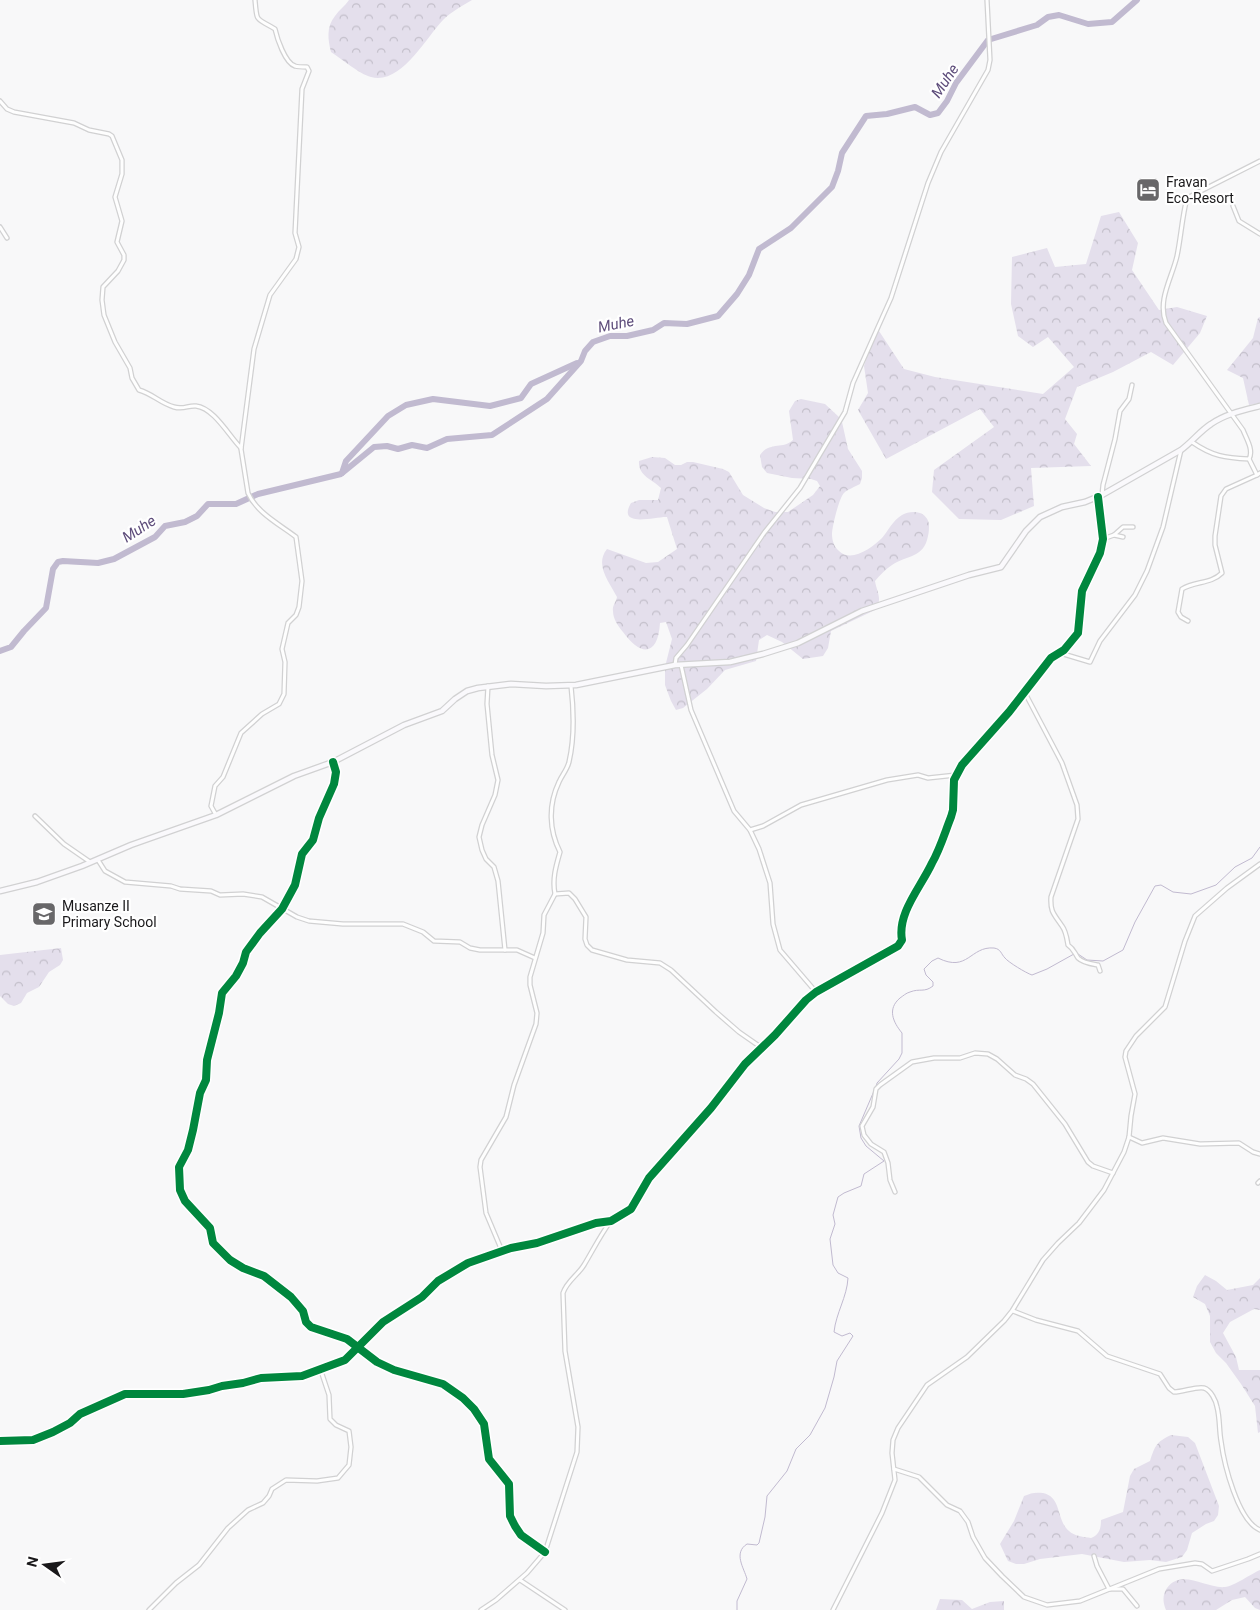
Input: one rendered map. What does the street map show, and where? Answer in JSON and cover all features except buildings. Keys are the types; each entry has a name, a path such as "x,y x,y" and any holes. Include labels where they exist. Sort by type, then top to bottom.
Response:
{"main road":[{"path":"0,891 37,882 216,815 294,776 334,762 404,725 442,711 455,699 468,691 488,686 511,684 571,686 675,665 730,662 798,643 862,611 969,575 1001,567 1026,531 1040,517 1062,507 1100,496 1181,450 1211,424 1231,414 1260,406"}],"street":[{"path":"216,815 211,806 215,786 223,777 241,733 262,714 279,704 284,694 286,662 282,649 288,624 296,616 299,607 302,581 296,537 257,508 251,499 248,493 241,449 254,349 270,295 296,259 299,247 295,233 302,89 309,71 307,67 294,66 290,63 278,40 275,29 259,21 256,16 255,0"},
{"path":"675,665 676,658 687,645 764,532 800,488 845,412 853,383 891,298 928,183 941,152 988,70 990,60 987,0"},
{"path":"0,101 7,109 14,112 74,123 95,132 112,136 122,160 123,168 115,197 122,221 117,242 124,255 124,260 122,266 103,287 102,300 104,315 115,342 130,368 132,378 139,390 150,393 160,402 174,408 184,409 196,406 209,410 241,449"},
{"path":"1188,621 1181,617 1178,612 1182,589 1193,583 1212,579 1222,573 1215,546 1222,496 1226,489 1258,474 1249,459 1251,456 1250,448 1243,430 1166,323 1164,297 1177,256 1187,198 1260,160"},
{"path":"1233,206 1239,220 1260,234"},
{"path":"0,227 7,238"},
{"path":"0,1441 33,1440 70,1423 80,1414 124,1394 183,1394 260,1378 302,1376 345,1360 383,1322 422,1297 438,1281 468,1263 502,1251 545,1241 596,1223 611,1221 631,1209 649,1178 711,1108 745,1064 806,1000 816,992 898,946 902,940 900,930 903,920 933,862 954,810 956,775 962,765 1009,712 1051,658 1072,641 1078,633 1083,588 1100,553 1103,538 1100,496 1115,440 1120,411 1129,399 1132,385"},
{"path":"1192,442 1205,452 1226,458 1249,459"},
{"path":"1059,653 1090,662 1100,641 1135,595 1153,558 1163,527 1181,450"},
{"path":"1103,538 1114,535 1123,527 1133,527"},
{"path":"1114,535 1123,537"},
{"path":"681,665 691,710 734,811 750,830 759,849 770,883 773,924 780,950 816,992"},
{"path":"488,686 487,704 492,755 498,780 495,795 479,837 482,850 486,859 494,867 498,881 505,950"},
{"path":"502,1251 486,1213 480,1167 481,1160 506,1116 514,1085 536,1024 537,1013 530,985 530,977 544,933 544,914 555,894 553,885 560,852 554,840 551,809 558,783 567,769 574,733 571,686"},
{"path":"1024,691 1062,762 1077,805 1078,819 1051,897 1052,910 1054,917 1063,927 1068,945 1074,948 1079,959 1086,963 1098,965 1100,971"},
{"path":"334,762 336,772 334,784 319,818 313,840 302,854 295,885 282,908 246,952 236,976 222,993 207,1060 206,1080 200,1093 194,1130 188,1150 179,1167 180,1190 185,1201 210,1228 213,1243 230,1260 243,1268 264,1276 291,1297 303,1311 306,1322 311,1327 347,1339 394,1370 443,1384 474,1409 484,1424 490,1459 509,1484 510,1516 521,1536 544,1552"},
{"path":"750,830 762,826 801,805 887,780 918,775 928,778 956,775"},
{"path":"35,816 64,844 90,862"},
{"path":"98,860 105,871 125,882 171,886 180,889 211,890 220,895 243,894 262,897 297,917 309,921 336,924 403,924 423,932 434,941 460,942 470,948 517,950 535,958"},
{"path":"833,1610 882,1513 895,1480 892,1453 893,1440 898,1428 927,1386 967,1357 990,1336 1012,1311 1043,1260 1079,1223 1104,1190 1130,1137 1130,1116 1135,1094 1125,1057 1126,1051 1136,1036 1165,1007 1185,941 1195,916 1227,888 1260,864"},
{"path":"555,894 569,893 582,909 586,916 585,939 587,945 592,950 626,960 660,963 739,1032 762,1048"},
{"path":"895,1192 890,1180 888,1163 884,1152 871,1144 864,1135 862,1126 873,1107 876,1090 892,1075 912,1062 934,1058 960,1058 975,1053 988,1054 1015,1074 1030,1081 1066,1124 1088,1162 1093,1166 1113,1173"},
{"path":"1130,1137 1142,1143 1163,1138 1200,1144 1239,1142 1253,1152 1260,1154"},
{"path":"481,1610 520,1580 544,1552 577,1452 578,1427 565,1351 563,1293 565,1287 583,1267 594,1245 611,1221"},
{"path":"1012,1311 1078,1332 1107,1356 1160,1374 1174,1392 1202,1388 1209,1391 1217,1407 1220,1441 1237,1502 1253,1526 1260,1530"},
{"path":"149,1610 176,1583 199,1565 234,1522 270,1496 272,1489 286,1480 317,1481 338,1478 349,1465 351,1447 349,1431 336,1425 330,1419 329,1395 320,1368"},
{"path":"894,1469 919,1477 947,1505 960,1511 968,1522 973,1537 986,1558 1024,1597 1050,1605 1080,1601 1159,1569 1195,1563 1202,1564 1212,1571 1260,1554"},
{"path":"1094,1556 1109,1589"},
{"path":"520,1580 564,1610"},
{"path":"1109,1589 1123,1589 1137,1606"}],"green space":[{"path":"349,0 472,0 443,20 412,59 392,74 382,78 371,77 361,73 331,52 330,25"},
{"path":"1119,212 1138,243 1132,270 1159,310 1177,307 1207,316 1200,333 1173,365 1151,352 1113,372 1077,387 1065,419 1077,434 1074,444 1091,466 1031,468 1034,506 1001,520 959,519 932,492 934,470 994,427 980,409 886,459 858,410 868,393 864,366 877,328 904,369 935,377 1043,394 1074,367 1048,337 1033,347 1018,336 1011,304 1012,257 1047,248 1055,267 1086,264 1101,216"},
{"path":"1260,317 1260,403 1249,405 1243,378 1227,370 1253,338 1258,318"},
{"path":"801,399 825,404 839,417 842,422 848,449 862,471 860,484 844,493 838,506 832,534 832,539 837,549 849,555 861,553 882,538 899,517 911,512 918,512 928,520 929,532 926,543 919,552 885,570 875,581 879,603 875,610 831,631 828,648 823,656 803,659 782,642 767,635 759,640 756,661 725,670 707,689 683,708 676,710 665,685 665,667 672,639 666,622 660,623 659,634 652,647 642,649 636,646 621,630 615,620 613,609 617,597 604,574 603,568 603,555 607,549 646,563 658,562 677,549 667,517 633,519 629,516 628,511 631,503 639,500 658,500 661,488 643,474 639,461 652,457 665,458 675,465 693,462 723,469 729,472 743,495 764,508 775,512 788,512 813,495 820,486 817,481 811,479 792,478 767,473 762,467 760,455 768,448 785,445 793,440 789,411 795,401"},
{"path":"61,948 63,960 60,965 49,972 39,987 27,993 21,1003 14,1006 8,1004 0,996 0,955"},
{"path":"1205,1275 1227,1290 1253,1285 1260,1278 1260,1310 1254,1309 1230,1322 1223,1333 1236,1357 1239,1370 1260,1370 1260,1432 1258,1433 1255,1406 1226,1363 1216,1353 1210,1342 1210,1316 1205,1304 1193,1297 1197,1286"},
{"path":"1171,1435 1188,1437 1195,1443 1219,1506 1218,1515 1214,1521 1192,1533 1187,1550 1182,1557 1166,1562 1150,1560 1124,1562 1082,1554 1040,1559 1024,1564 1008,1561 1000,1544 1014,1521 1024,1496 1031,1493 1049,1495 1056,1504 1062,1521 1069,1531 1076,1535 1091,1538 1099,1531 1101,1520 1123,1512 1130,1476 1134,1469 1150,1461 1157,1445"},
{"path":"1260,1570 1260,1610 1255,1608 1245,1597 1232,1600 1216,1610 1166,1610 1164,1593 1173,1582 1187,1579 1225,1587"},
{"path":"940,1599 962,1600 972,1609 990,1602 1004,1601 1004,1610 936,1610"}],"waterway":[{"name":"Muhe","path":"0,651 11,647 46,608 53,569 58,562 98,563 114,559 155,537 165,526 185,522 197,516 208,504 236,504 258,494 341,474 374,447 387,446 398,449 412,445 427,448 447,439 492,435 547,399 581,361 585,351 593,342 610,336 627,336 653,330 664,323 687,324 718,316 737,294 749,275 759,249 791,228 832,187 842,153 866,116 887,114 915,107 930,115 938,113 947,101 956,83 988,40 1037,25 1048,17 1059,15 1088,24 1112,22 1137,0"},
{"path":"342,473 346,461 388,416 406,405 433,399 490,406 521,398 531,384 577,363"},
{"path":"1078,954 1087,960 1103,961 1123,950 1135,922 1155,886 1161,885 1173,892 1191,894 1216,885 1235,867 1252,858 1260,847"},
{"path":"876,1087 877,1083 899,1059 902,1053 902,1033 893,1016 896,1002 907,993 933,986 933,982 926,975 924,969 932,961 938,958 948,962 963,961 986,948 994,948 1000,951 1010,962 1032,975 1074,954"},
{"path":"737,1610 737,1601 747,1579 741,1561 741,1552 747,1544 757,1545 759,1543 765,1517 767,1496 787,1471 796,1449 810,1435 825,1408 837,1361 853,1336 850,1333 842,1336 834,1332 846,1292 848,1278 838,1273 833,1265 830,1239 835,1224 833,1215 838,1197 861,1186 864,1174 884,1161 866,1146 861,1138 859,1126 874,1091"}],"cycle path":[{"path":"0,1441 33,1440 70,1423 80,1414 125,1394 183,1394 261,1378 302,1376 345,1360 383,1322 422,1297 438,1281 468,1263 596,1223 611,1221 631,1209 649,1178 711,1108 745,1064 775,1035 806,1000 816,992 898,946 902,940 901,930 906,910 935,858 951,817 954,780 962,765 1009,712 1051,658 1064,650 1078,633 1082,591 1100,553 1103,539 1098,497"},
{"path":"333,762 336,772 334,784 319,818 313,840 302,854 295,885 282,909 246,952 236,976 222,993 207,1060 206,1080 200,1093 188,1150 179,1167 180,1190 185,1201 210,1228 213,1243 230,1260 243,1268 264,1276 291,1297 303,1311 306,1322 311,1327 347,1339 377,1362 394,1370 443,1384 463,1398 474,1409 484,1424 489,1459 509,1484 510,1516 515,1526 521,1535 545,1552"}],"place":[{"name":"Fravan Eco-Resort","path":"1148,190"},
{"name":"Musanze II Primary School","path":"44,914"}]}
